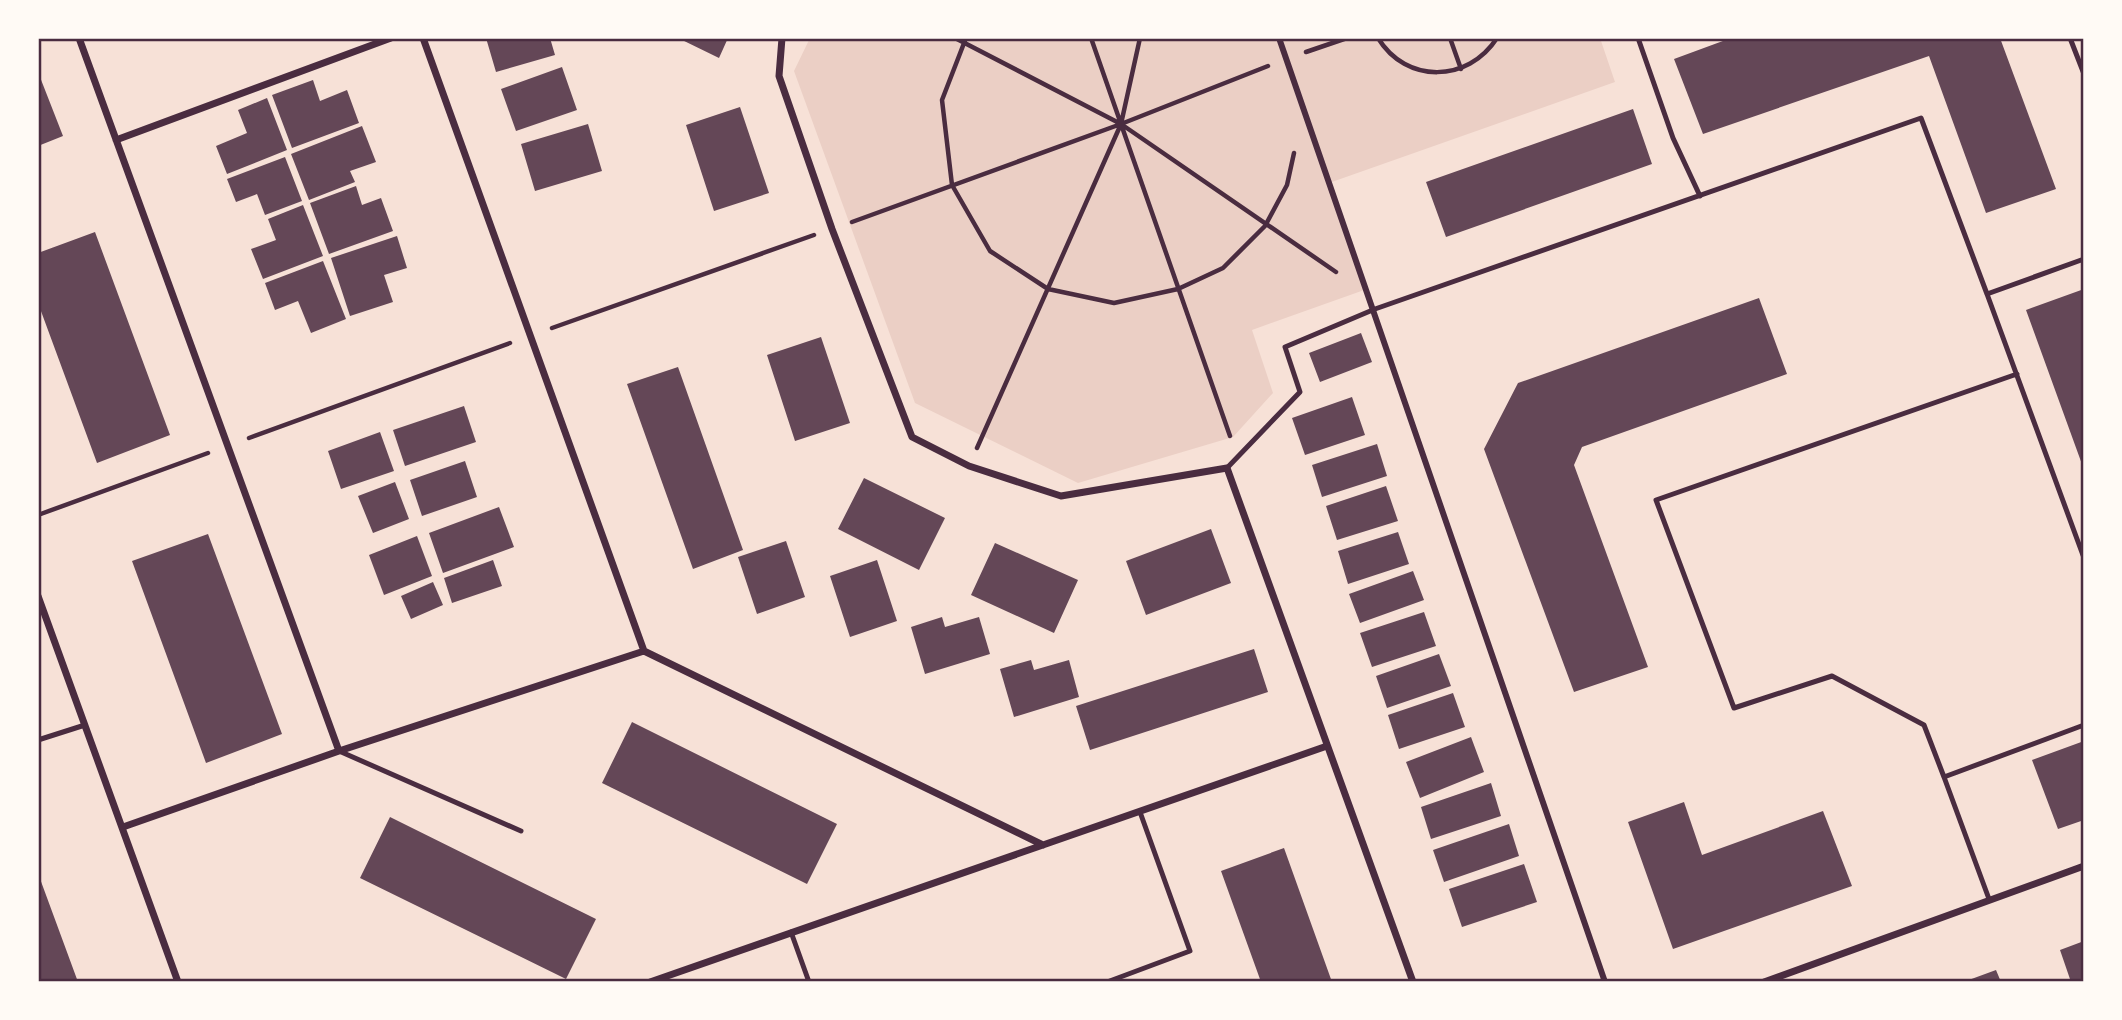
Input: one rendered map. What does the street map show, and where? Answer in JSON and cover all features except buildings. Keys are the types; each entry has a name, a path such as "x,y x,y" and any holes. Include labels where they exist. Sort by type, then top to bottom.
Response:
{"street":[{"path":"79,38 339,751"},
{"path":"116,140 391,38"},
{"path":"423,38 643,651"},
{"path":"782,38 779,76 832,229 912,437 969,466 1061,496 1227,468 1413,982"},
{"path":"1279,38 1375,309 1605,982"},
{"path":"38,596 177,982"},
{"path":"123,827 339,751 643,651 1043,845"},
{"path":"650,982 1327,747"},
{"path":"1763,982 2084,866"}],"lane":[{"path":"1638,38 1673,138 1700,196"},
{"path":"2070,38 2084,74"},
{"path":"1227,468 1300,392 1285,347 1375,309 1921,118 2084,558"},
{"path":"1987,294 2084,259"},
{"path":"1989,899 1924,726 1832,676 1734,708 1656,500 2017,374"},
{"path":"38,740 85,725"},
{"path":"1944,777 2084,725"},
{"path":"339,751 521,831"},
{"path":"1107,982 1190,951 1140,812"},
{"path":"791,932 809,982"}],"path":[{"path":"955,38 1121,124 1265,226 1369,294"},
{"path":"1091,38 1237,457"},
{"path":"969,466 1121,124 1140,38"},
{"path":"832,229 1347,38"},
{"path":"1378,38 1390,55 1408,67 1426,73 1461,69 1477,61 1497,38"},
{"path":"1450,38 1461,69"},
{"path":"965,41 942,100 952,185 990,251 1048,289 1114,303 1178,289 1223,268 1265,226 1287,185 1296,146"},
{"path":"38,515 228,446"}],"shaded area":[{"path":"810,38 1600,38 1615,82 1329,183 1367,289 1252,330 1273,393 1233,437 1078,483 915,403 794,71"}]}
